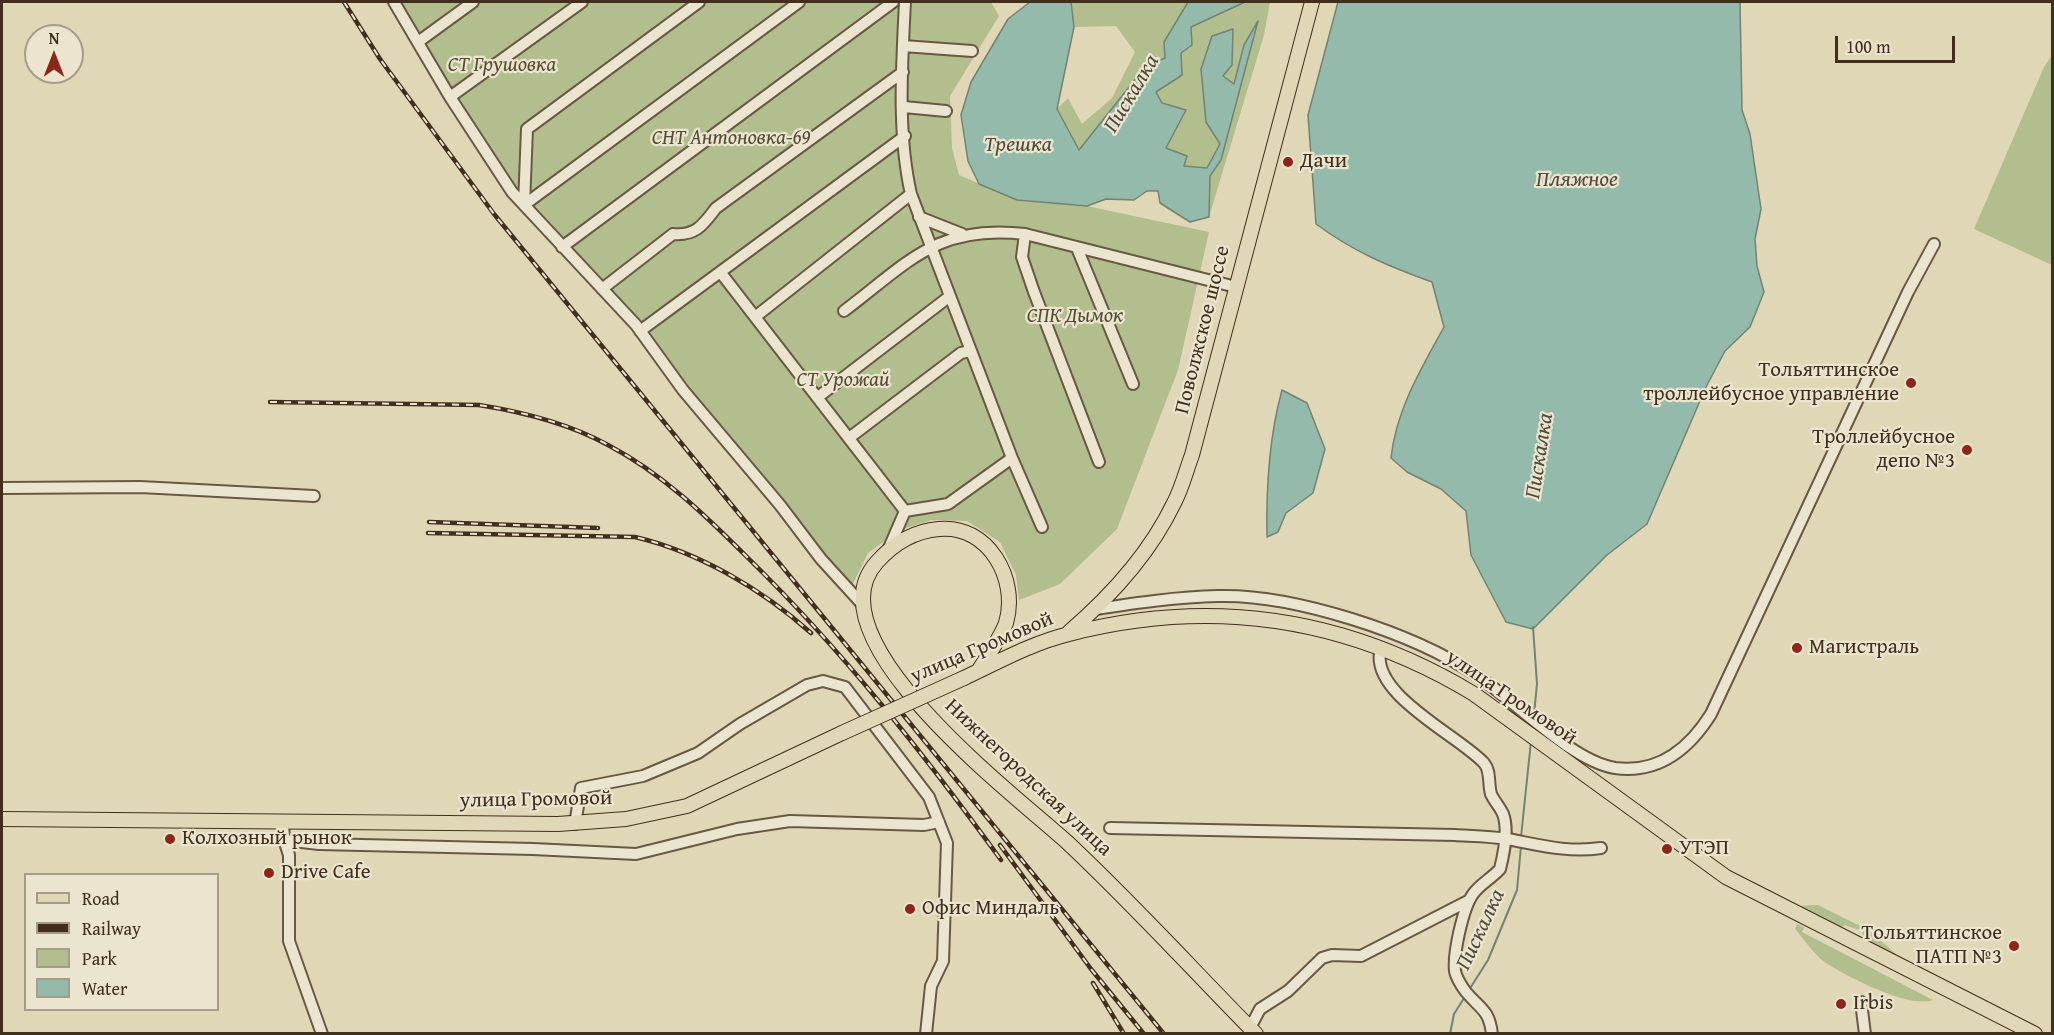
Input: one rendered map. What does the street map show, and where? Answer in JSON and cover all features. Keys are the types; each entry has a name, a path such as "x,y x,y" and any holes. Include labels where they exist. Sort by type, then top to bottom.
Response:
{"main road":[{"name":"Поволжское шоссе","path":"1068,634 1096,609 1148,549 1175,503 1192,455 1312,2"},
{"name":"Нижнегородская улица","path":"978,671 1006,622 1008,596 1006,574 994,555 980,539 961,530 940,528 914,534 889,548 870,570 861,596 864,622 886,665 936,722 981,768 1068,844 1253,1030"},
{"name":"улица Громовой","path":"2,819 575,824 626,819 687,806 1026,648 1068,634 1135,621 1197,615 1266,619 1310,626 1381,648 1436,672 1474,694 1726,877 2035,1034"}],"street":[{"path":"393,2 483,151 524,205 640,331 821,559 862,604"},
{"path":"418,42 473,2"},
{"path":"450,97 582,2"},
{"path":"524,205 527,129 699,2"},
{"path":"524,205 799,2"},
{"path":"562,247 893,2"},
{"path":"904,2 903,72 906,170 911,194 1012,458 1042,527"},
{"path":"903,46 972,51"},
{"path":"602,289 673,234 684,235 698,231 716,208 903,72"},
{"path":"904,108 946,111"},
{"path":"640,331 905,136"},
{"path":"755,317 911,194"},
{"path":"919,217 962,234"},
{"path":"844,311 931,246 962,234 997,231 1025,234 1236,287"},
{"path":"1025,234 1023,257 1034,292 1099,462"},
{"path":"1096,609 1160,600 1220,596 1315,610 1407,638 1453,662 1476,675 1574,749 1596,762 1630,769 1678,755 1698,736 1711,714 1908,292 1934,244"},
{"path":"1077,248 1133,384"},
{"path":"721,273 905,511"},
{"path":"818,398 950,296"},
{"path":"849,438 961,353 971,351"},
{"path":"905,511 948,504 1012,458"},
{"path":"2,488 140,488 314,496"},
{"path":"889,548 905,511"},
{"path":"1381,648 1378,663 1382,674 1398,694 1484,764 1491,795 1503,816 1505,838 1500,869 1475,891 1468,901 1457,949 1455,972 1466,991 1483,1007 1490,1020 1492,1034"},
{"path":"575,824 581,788 643,776 698,753 807,686 822,681 845,687 929,797 947,843 943,961 931,986 926,1034"},
{"path":"284,840 319,844 636,854 737,829 790,821 924,825 939,822"},
{"path":"283,822 284,840 289,855 289,941 322,1034"},
{"path":"1110,828 1505,838 1553,849 1601,848"},
{"path":"1253,1030 1260,1010 1288,991 1322,958 1332,955 1361,956 1468,901"},
{"path":"1861,1002 1865,1034"}],"green space":[{"path":"391,2 991,2 999,16 950,96 952,148 959,175 1017,200 1087,206 1209,232 1178,370 1117,529 1060,584 1019,600 1016,575 1000,542 967,521 932,520 900,530 868,553 850,590 653,350 484,159"},
{"path":"1071,2 1188,2 1164,42 1165,58 1145,67 1079,150 1057,109 1068,98 1082,124 1112,98 1135,52 1116,26 1074,27"},
{"path":"1245,2 1270,2 1264,35 1209,217 1210,176 1221,160 1257,24 1244,45 1234,85 1223,76 1232,30 1212,36 1201,69 1206,122 1220,144 1207,168 1184,166 1166,148 1161,103 1156,92 1182,75 1181,53 1191,27"},
{"path":"2052,55 2052,265 1974,229 2044,67"},
{"path":"1818,905 1870,931 1906,963 1870,945 1871,939 1862,934 1863,931 1844,925 1841,930 1793,906"},
{"path":"1797,924 1804,927 1802,932 1933,1000 1922,1002 1894,996 1836,969 1813,951 1795,929"}],"water":[{"name":"Трешка","path":"1030,2 1071,2 1074,27 1057,109 1079,150 1145,67 1165,58 1164,42 1188,2 1245,2 1191,27 1192,45 1181,53 1182,75 1156,92 1162,103 1186,110 1166,148 1187,156 1184,166 1207,168 1220,144 1206,122 1201,69 1212,36 1233,29 1232,65 1223,76 1234,84 1244,45 1258,21 1221,160 1210,176 1209,217 1190,222 1160,203 1158,191 1147,191 1134,200 1106,199 1087,206 1017,200 979,184 968,161 961,115 971,82 1008,19"},
{"name":"Пляжное","path":"1338,2 1740,2 1742,110 1750,134 1761,209 1755,239 1757,266 1764,292 1750,327 1725,351 1706,387 1647,524 1607,555 1533,629 1506,622 1471,555 1466,511 1441,489 1407,472 1391,458 1398,423 1404,407 1418,374 1444,327 1432,282 1372,258 1316,224 1308,115"},
{"path":"1282,390 1307,403 1325,449 1313,493 1286,513 1278,532 1267,537 1269,462"}],"waterway":[{"name":"Пискалка","path":"1533,627 1537,684 1534,714"},
{"name":"Пискалка","path":"1521,837 1531,741"},
{"name":"Пискалка","path":"1469,990 1488,960 1517,890 1521,846"},
{"name":"Пискалка","path":"1450,1034 1454,1014 1466,995"}],"railway":[{"path":"344,2 380,59 494,214 1164,1034"},
{"path":"270,402 479,405 529,415 577,430 628,456 665,482 699,511 783,593 881,704 1001,860"},
{"path":"429,522 598,528"},
{"path":"428,533 635,537 683,552 729,574 772,602 811,633"},
{"path":"1000,845 1091,969 1144,1034"},
{"path":"1093,983 1124,1034"}],"place":[{"name":"Дачи","path":"1288,162"},
{"name":"Тольяттинское троллейбусное управление","path":"1911,383"},
{"name":"Троллейбусное депо №3","path":"1967,450"},
{"name":"Магистраль","path":"1797,648"},
{"name":"Колхозный рынок","path":"170,839"},
{"name":"УТЭП","path":"1667,849"},
{"name":"Drive Cafe","path":"269,873"},
{"name":"Офис Миндаль","path":"910,909"},
{"name":"Тольяттинское ПАТП №3","path":"2014,946"},
{"name":"Irbis","path":"1841,1004"}],"park label":[{"name":"СТ Грушовка","path":"502,66"},
{"name":"СНТ Антоновка-69","path":"731,139"},
{"name":"СПК Дымок","path":"1075,317"},
{"name":"СТ Урожай","path":"843,381"}]}
